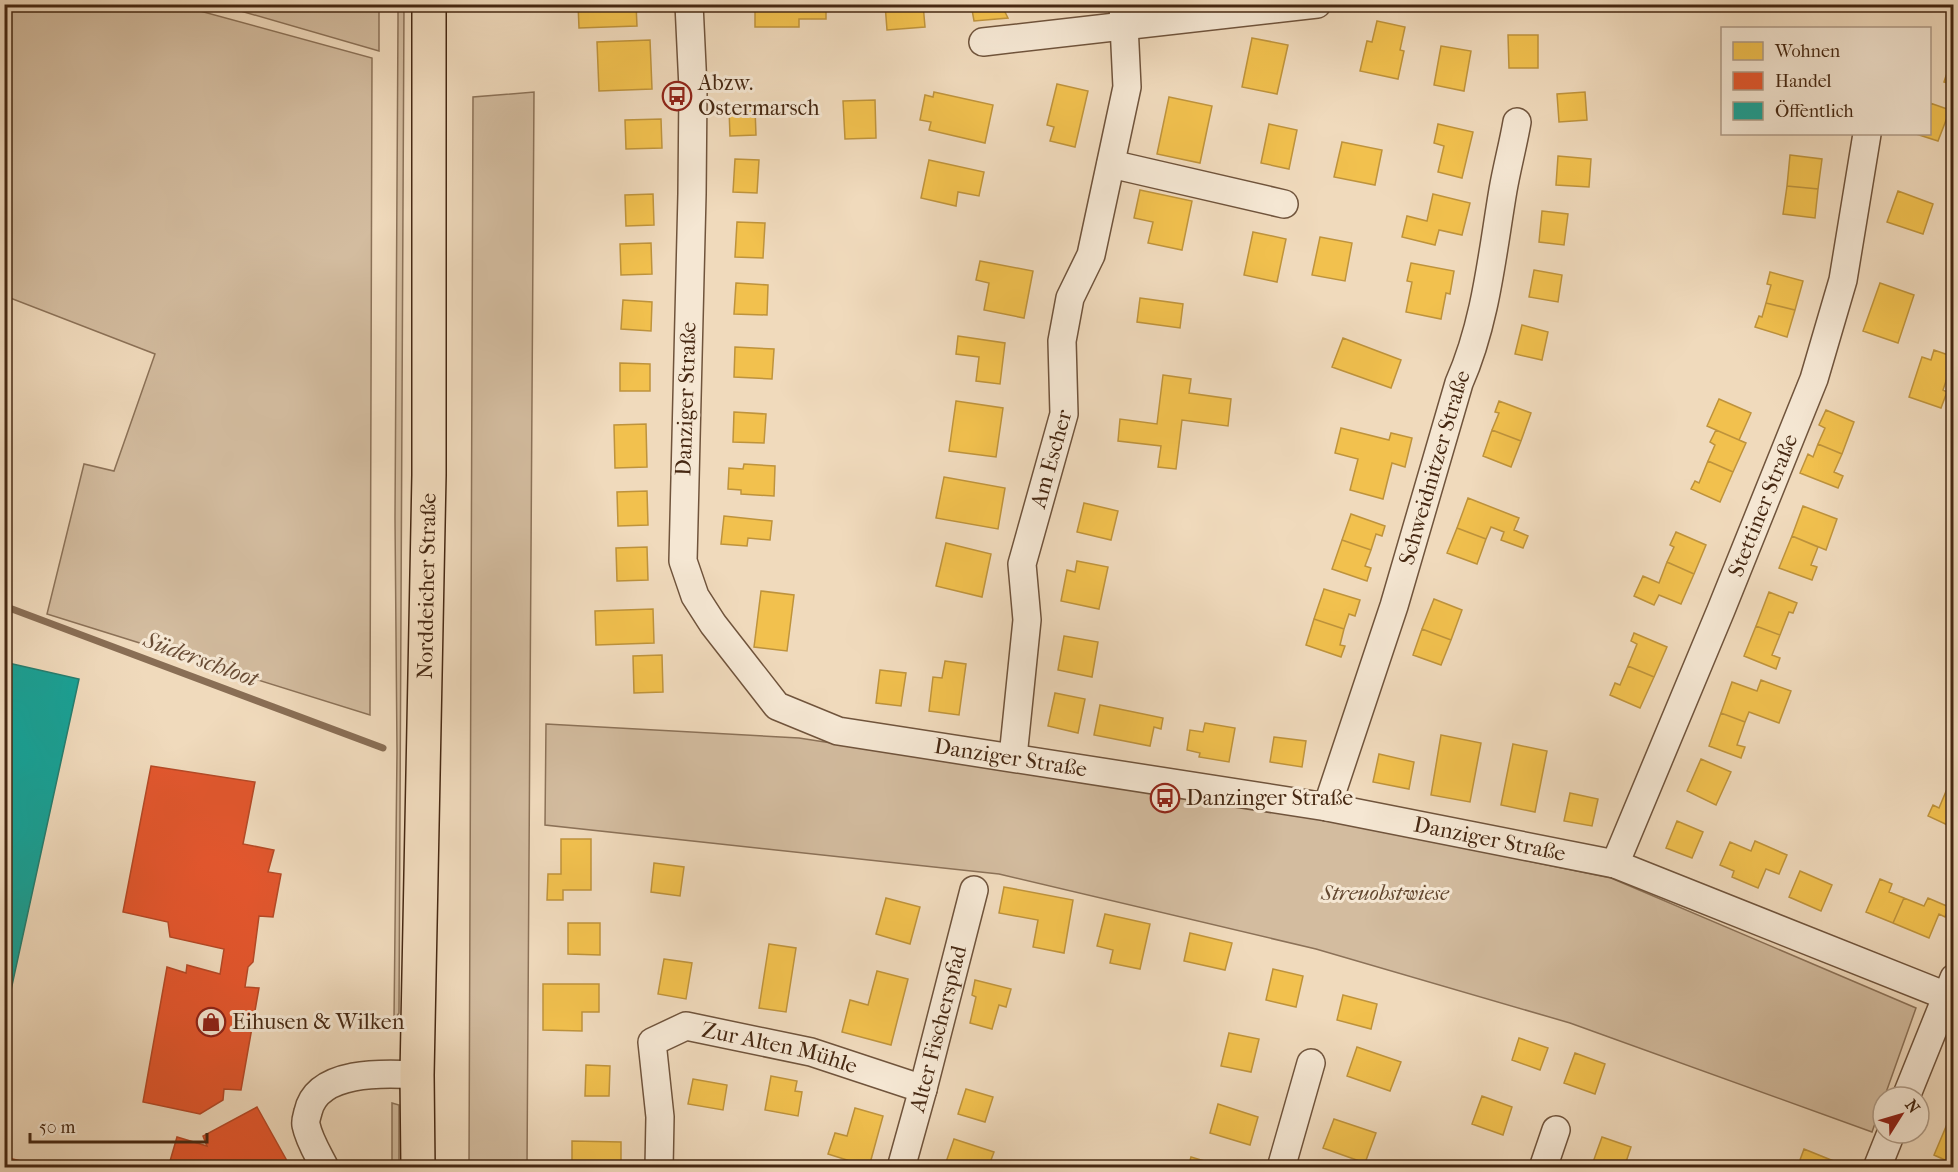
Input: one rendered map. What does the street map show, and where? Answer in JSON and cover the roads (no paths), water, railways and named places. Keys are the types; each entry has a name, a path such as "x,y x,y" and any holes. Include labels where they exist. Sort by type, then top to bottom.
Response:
{"main road":[{"name":"Norddeicher Straße","path":"418,1167 417,1075 429,464 429,4"}],"street":[{"name":"Danziger Straße","path":"689,4 693,88 692,194 683,561 694,596 712,624 777,706 838,731 1327,807 1615,864 1951,991"},
{"path":"983,42 1124,16 1317,4"},
{"name":"Am Escher","path":"1013,757 1027,620 1022,564 1064,414 1062,341 1070,298 1091,255 1127,87 1124,16"},
{"name":"Schweidnitzer Straße","path":"1327,807 1394,606 1459,383 1472,354 1488,285 1503,188 1517,122"},
{"name":"Stettiner Straße","path":"1615,864 1717,621 1814,379 1843,280 1867,135"},
{"path":"1111,164 1284,204"},
{"name":"Alter Fischerspfad","path":"901,1167 924,1089 974,890"},
{"path":"1911,1085 1951,991"},
{"name":"Zur Alten Mühle","path":"659,1167 660,1117 652,1042 686,1026 812,1052 924,1089"},
{"path":"1281,1167 1311,1063"},
{"path":"325,1167 311,1141 305,1123 309,1103 326,1085 350,1077 417,1075"},
{"path":"1544,1167 1556,1130"},
{"path":"1877,1167 1886,1145"}],"waterway":[{"name":"Süderschloot","path":"4,606 383,748"}],"place":[{"name":"Abzw. Ostermarsch","path":"677,96"},
{"name":"Danzinger Straße","path":"1165,798"},
{"name":"Eihusen & Wilken","path":"211,1022"}],"park label":[{"name":"Streuobstwiese","path":"1385,893"}]}
